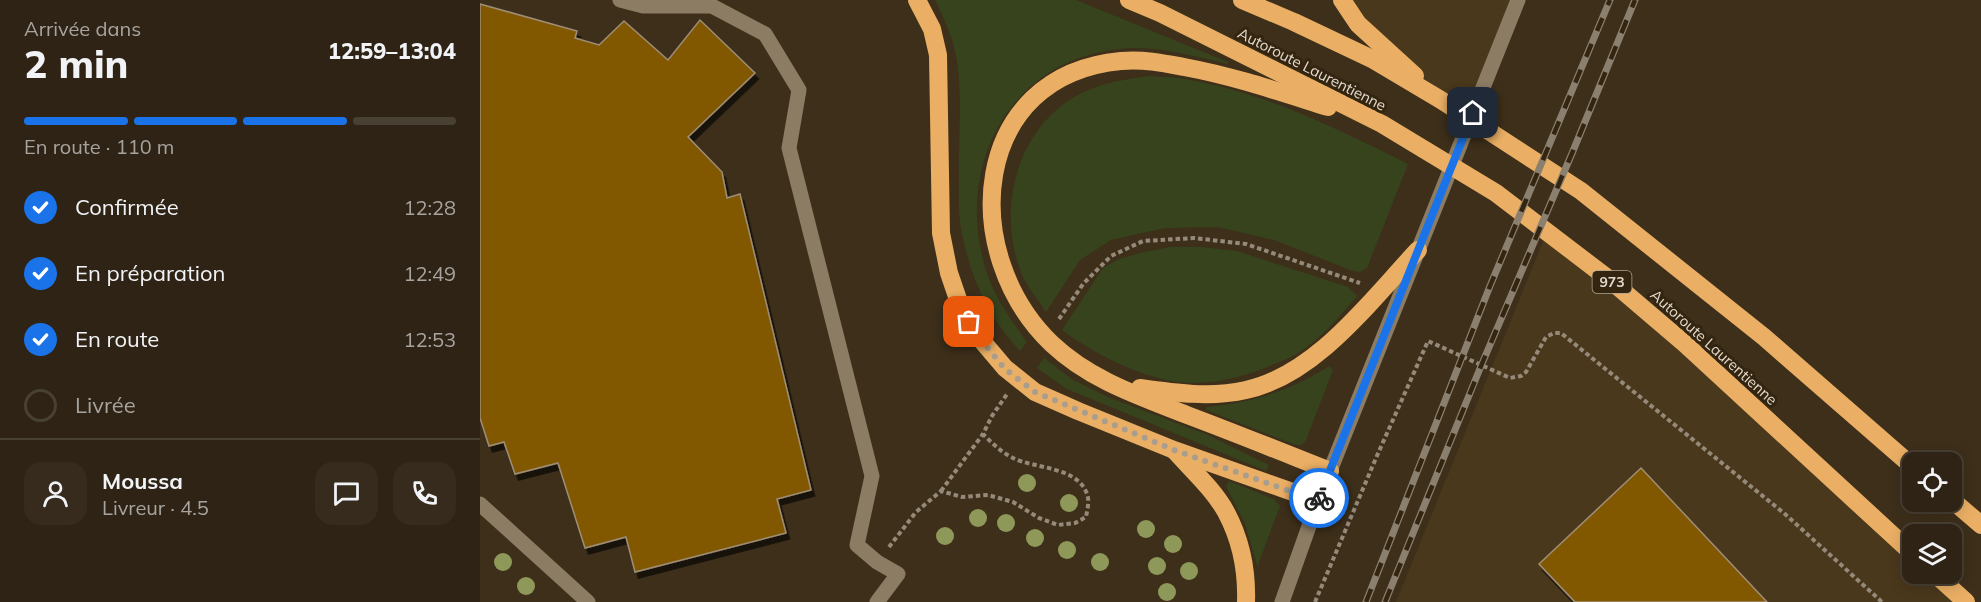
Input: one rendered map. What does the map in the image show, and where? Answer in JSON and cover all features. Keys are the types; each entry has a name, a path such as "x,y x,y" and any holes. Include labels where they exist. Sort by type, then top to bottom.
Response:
{"highway":[{"path":"917,0 932,29 938,55 941,233 949,273 961,308 977,335 1005,369 1035,392 1174,450 1318,501"},
{"name":"Autoroute Laurentienne","path":"1129,0 1160,13 1382,124 1496,193 1610,280 1694,352 1902,544"},
{"name":"Autoroute Laurentienne","path":"1242,0 1372,59 1441,100 1581,191 1764,337 1902,457"},
{"path":"1342,0 1358,24 1441,100"},
{"path":"1330,471 1111,385 1074,363 1052,344 1030,321 1014,296 1002,270 993,236 992,199 996,162 1009,130 1026,104 1052,84 1089,66 1122,61 1152,61 1219,73 1382,124"},
{"path":"1111,385 1174,393 1209,394 1245,390 1275,381 1335,339 1418,250"},
{"path":"1174,450 1226,511 1240,545 1246,576 1246,602"},
{"path":"1962,509 1981,525"},
{"path":"1946,584 1966,602"}],"street":[{"path":"620,0 643,6 712,6 765,34 799,90 789,148 872,476 857,544 877,562 898,574 877,602"},
{"path":"1282,602 1318,501 1518,0"},
{"path":"480,504 588,602"}],"path":[{"path":"1083,284 1111,256 1143,241 1194,238 1246,244 1367,285"},
{"path":"1315,602 1428,341 1510,378 1521,376 1526,372 1546,337 1554,333 1561,333 1574,343 1785,514 1882,602"},
{"path":"877,562 916,512 941,491 983,434 992,416"},
{"path":"941,491 962,497 988,495 1013,502 1039,518 1058,525 1075,524 1086,517 1088,498 1078,481 1056,469 1014,458 983,434"}],"shaded area":[{"path":"1342,0 1518,0 1473,113 1441,100"},
{"path":"1547,232 1902,544 1902,584 1946,584 1966,602 1396,602"}],"green space":[{"path":"935,0 1076,0 1228,62 1228,64 1155,49 1111,50 1074,60 1043,77 1017,100 998,128 984,159 978,194 978,230 985,267 997,297 1027,342 1020,351 990,311 970,267 966,251 959,214 959,78 954,47"},
{"path":"1149,76 1180,78 1247,94 1302,114 1408,164 1367,268 1360,272 1353,271 1274,240 1217,227 1165,228 1111,240 1080,260 1046,312 1023,277 1015,251 1011,224 1012,197 1018,170 1028,146 1043,124 1062,105 1086,91 1109,83"},
{"path":"1170,247 1201,247 1237,251 1348,287 1357,296 1322,334 1298,353 1250,373 1214,382 1178,382 1147,375 1117,363 1062,330 1103,268 1119,259"},
{"path":"1044,358 1073,380 1110,398 1208,435 1269,465 1266,471 1067,389 1037,368"},
{"path":"1329,366 1333,370 1302,445 1296,445 1206,410 1206,407 1255,399 1285,389"},
{"path":"1229,481 1274,499 1280,506 1258,565 1245,524 1226,486"}],"building":[{"path":"480,4 577,31 575,38 599,45 624,21 668,60 700,20 755,73 688,137 722,172 727,198 740,194 811,490 777,499 786,533 635,572 626,537 585,548 558,463 515,474 504,442 489,446 480,418"},
{"path":"1641,468 1767,602 1575,602 1539,564"}],"railway":[{"path":"1366,602 1490,286 1610,0"},
{"path":"1385,602 1481,366 1635,0"}],"way so far":[{"path":"969,322 1005,369 1035,392 1174,450 1318,501 1319,498"}],"route":[{"path":"1319,498 1473,113"}]}
